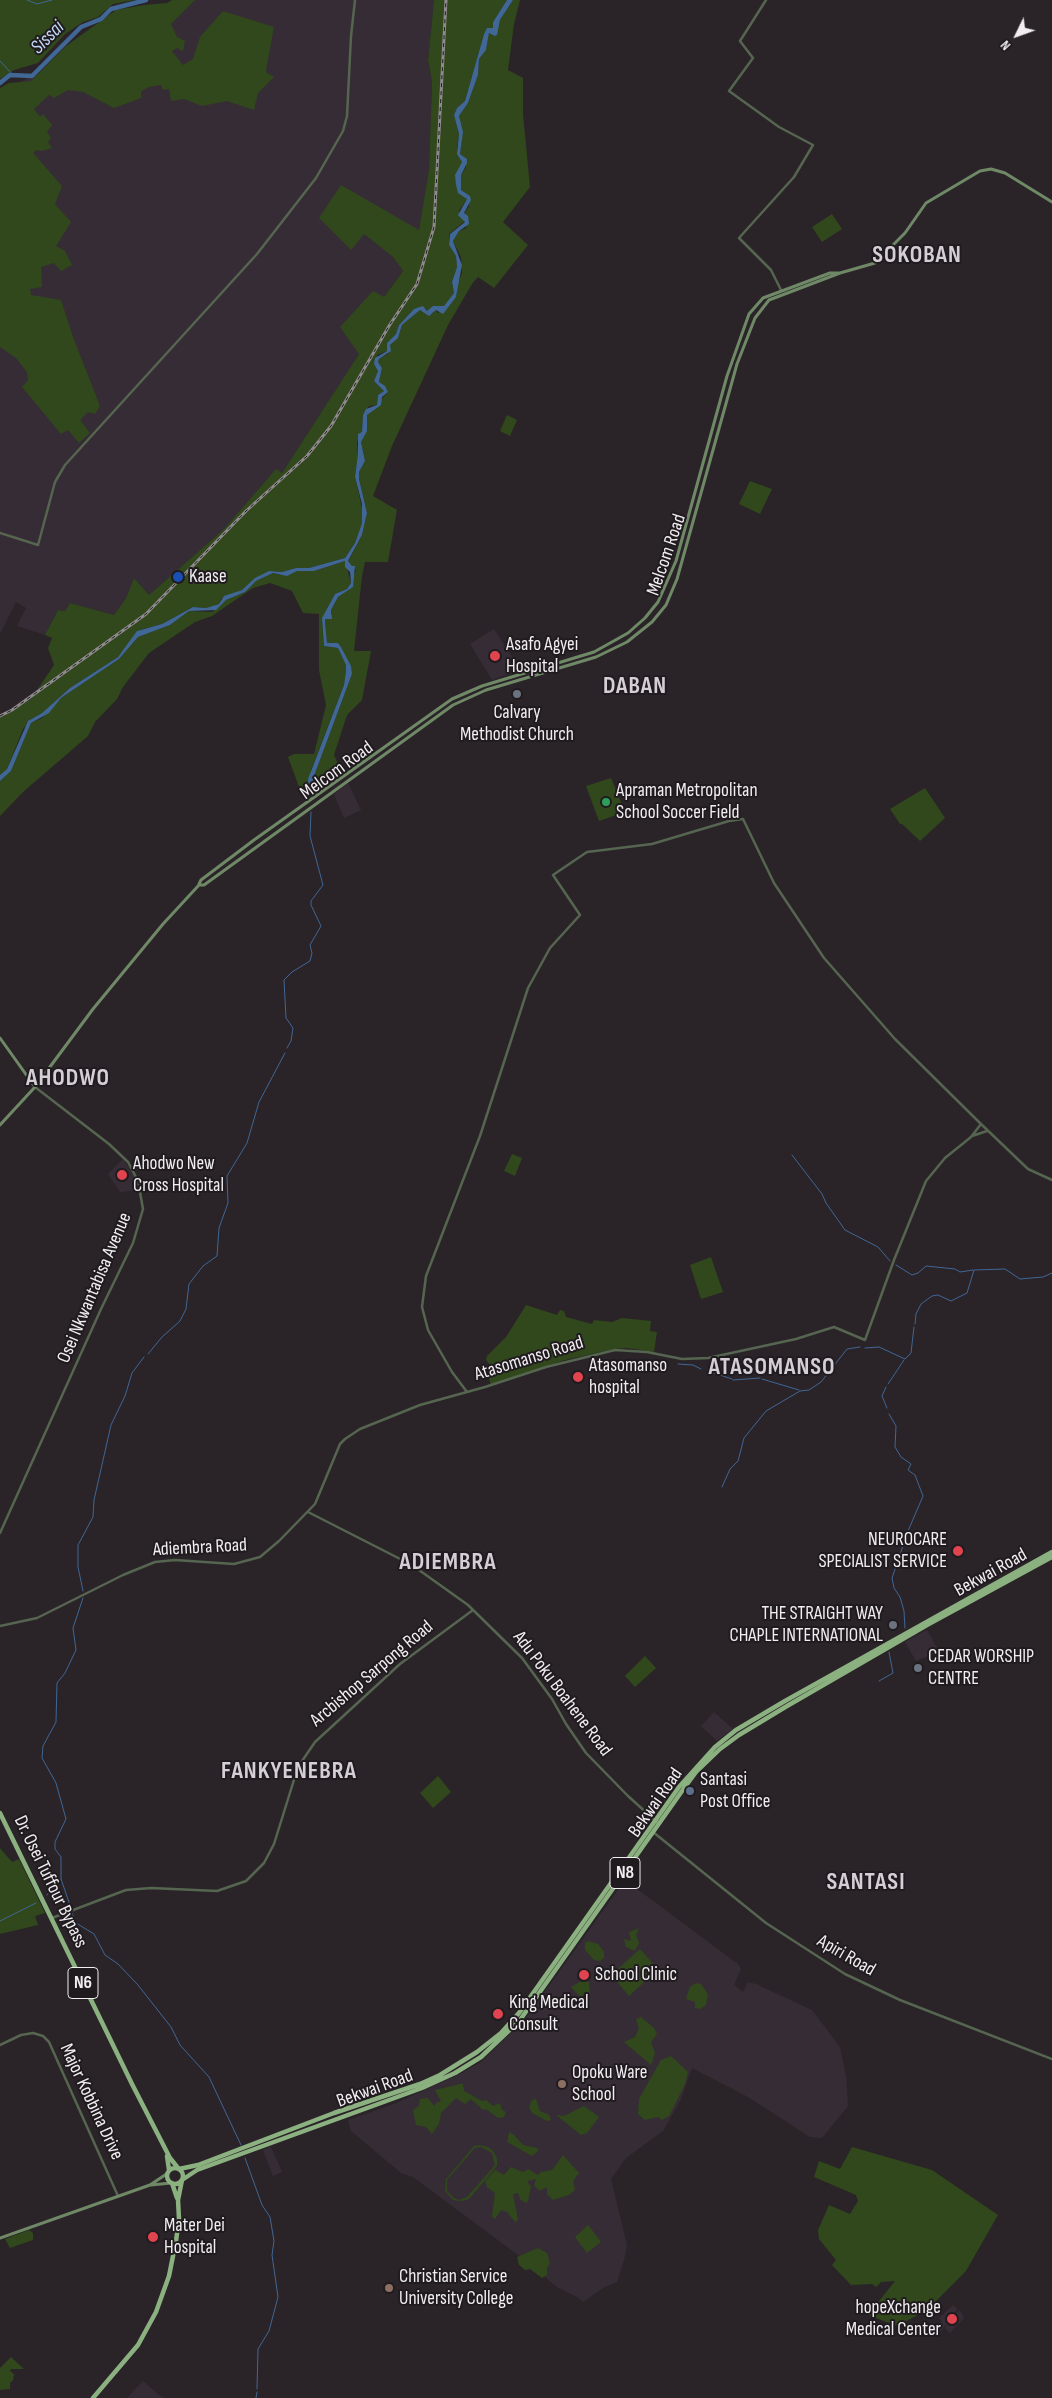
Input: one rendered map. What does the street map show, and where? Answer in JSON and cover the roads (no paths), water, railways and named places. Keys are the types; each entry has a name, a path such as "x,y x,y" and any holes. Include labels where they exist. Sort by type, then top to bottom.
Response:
{"highway":[{"name":"Bekwai Road","path":"881,1650 1052,1552"},
{"name":"Bekwai Road","path":"198,2168 360,2104 440,2075 463,2062 501,2033 530,1998 617,1872 705,1755 736,1730 1052,1557"},
{"name":"Dr. Osei Tuffour Bypass","path":"0,1813 50,1919 167,2153 179,2169"},
{"name":"Bekwai Road","path":"198,2168 422,2088 455,2074 481,2057 504,2037 534,2001 623,1877 653,1832 657,1821"},
{"path":"617,1872 623,1877"},
{"path":"360,2104 362,2110"},
{"name":"Dr. Osei Tuffour Bypass","path":"167,2153 168,2172"},
{"path":"167,2153 178,2164 190,2168"},
{"path":"178,2198 185,2181 198,2168"},
{"name":"N8","path":"179,2169 198,2168"},
{"name":"N8","path":"182,2180 198,2168"},
{"path":"168,2172 179,2169"},
{"name":"N6","path":"93,2398 131,2355 153,2319 171,2266 179,2219 178,2198 182,2173 179,2169"},
{"name":"N6","path":"168,2172 168,2179 178,2198"},
{"path":"171,2183 177,2184 182,2180"}],"main road":[{"name":"Melcom Road","path":"0,1125 35,1087 125,969 176,908 199,885 201,880 314,796 452,699 467,691 609,645 628,633 651,612 665,589 676,561 735,350 749,314 763,298 832,278 840,273 872,265 881,260 905,233 926,203 980,171 991,170 1005,173 1052,202"},
{"name":"Melcom Road","path":"199,885 204,885 453,705 472,695 594,658 634,637 657,616 669,599 677,579 736,364 755,318 770,300 781,292"},
{"path":"719,404 726,406"},
{"path":"651,612 657,616"},
{"path":"552,664 554,670"},
{"path":"405,732 408,737"},
{"path":"254,840 256,846"},
{"path":"0,1038 35,1087"},
{"path":"150,2185 168,2172"},
{"path":"0,2238 150,2185 171,2183"}],"street":[{"path":"0,533 38,545 55,482 65,465 242,272 281,225 316,178 343,131 347,116 355,0"},
{"path":"766,0 740,41 753,58 729,91 779,127 813,145 794,177 739,238 771,270 781,292"},
{"path":"467,1392 452,1372 428,1330 422,1307 426,1276 480,1136 528,988 550,948 580,916 553,875 587,852 652,844 729,821 743,819 748,825 774,883 824,958 895,1039 987,1131 1028,1169 1052,1180"},
{"name":"Osei Nkwantabisa Avenue","path":"0,1532 101,1309 134,1244 143,1217 142,1190 128,1162 109,1144 35,1087"},
{"path":"971,1137 981,1124"},
{"path":"971,1137 987,1131"},
{"name":"Atasomanso Road","path":"308,1512 318,1498 339,1447 345,1439 360,1429 410,1408 546,1367 615,1350 647,1352 682,1359 708,1358 796,1339 834,1327 865,1340 894,1260 926,1181 945,1158 971,1137"},
{"name":"Adu Poku Boahene Road","path":"308,1512 412,1565 473,1610 522,1658 552,1699 586,1753 628,1796 657,1821"},
{"name":"Adiembra Road","path":"0,1626 37,1618 123,1575 155,1562 175,1560 227,1564 254,1560 269,1551 308,1512"},
{"name":"Arcbishop Sarpong Road","path":"50,1919 126,1890 151,1888 218,1891 246,1881 264,1863 274,1844 298,1767 314,1742 400,1664 473,1610"},
{"name":"Apiri Road","path":"653,1832 766,1923 846,1974 900,2000 1052,2059"},
{"name":"Major Kobbina Drive","path":"0,2045 21,2035 33,2033 42,2036 49,2042 118,2196"}],"water":[{"path":"507,0 513,0 500,20 497,35 489,33 486,50 479,59 478,75 468,103 459,116 463,132 460,154 467,159 461,175 461,190 470,196 471,200 464,213 468,216 469,224 459,231 453,241 462,265 456,297 443,314 436,310 429,316 420,310 402,325 398,338 390,345 391,351 379,359 378,362 382,368 379,382 385,386 388,392 382,397 381,405 367,415 367,431 361,442 365,461 359,472 359,479 367,513 362,535 348,561 352,566 355,566 353,587 338,597 331,610 332,619 325,619 327,643 338,643 351,666 352,674 314,776 313,793 309,796 308,779 344,685 346,671 346,665 338,648 324,646 322,618 335,594 347,589 351,583 350,572 345,567 345,561 314,571 297,571 287,576 273,573 256,581 245,592 226,600 216,610 189,611 170,625 138,637 119,659 61,698 49,713 31,723 11,771 0,781 0,775 7,769 28,721 42,713 70,688 118,657 137,631 162,624 193,607 206,608 219,604 224,596 242,590 255,578 269,571 282,572 296,568 309,568 345,558 355,543 362,523 362,504 355,477 358,434 362,432 363,415 366,409 377,405 378,395 384,391 374,381 378,371 374,364 375,358 387,351 387,343 396,334 399,325 414,309 423,306 427,311 433,306 444,306 454,293 452,282 457,267 456,256 449,245 450,234 465,222 458,215 467,199 458,193 456,185 455,175 462,162 457,154 459,134 454,115 457,108 465,101 484,34 487,28 493,28 493,22"}],"waterway":[{"path":"27,0 37,4 52,0"},
{"name":"Sissai","path":"0,83 10,75 32,76 81,27 101,19 111,9 146,0"},
{"path":"0,61 14,76"},
{"path":"287,1048 291,1041 293,1028 286,1018 284,980 292,972 310,961 312,953 310,945 321,926 311,905 311,901 323,885 310,836 311,812"},
{"path":"148,1354 162,1337 180,1321 186,1309 189,1284 203,1266 217,1256 219,1228 228,1203 227,1176 247,1143 259,1102 285,1053"},
{"path":"792,1155 822,1194 845,1230 878,1247 890,1261"},
{"path":"896,1265 912,1275 918,1273 926,1266 955,1269 960,1272 973,1270"},
{"path":"915,1324 916,1314 921,1304 932,1296 938,1295 951,1301 967,1293 974,1270 1005,1269 1020,1279 1043,1277 1052,1273"},
{"path":"865,1348 879,1347 905,1359 911,1353 914,1327"},
{"path":"722,1487 730,1469 738,1461 744,1438 766,1411 800,1391 809,1390 821,1382 847,1349 860,1347"},
{"path":"83,1591 78,1567 78,1545 93,1517 94,1500 111,1425 125,1396 132,1373 144,1357"},
{"path":"888,1384 904,1360"},
{"path":"678,1364 693,1365 701,1369"},
{"path":"708,1374 714,1373 732,1379"},
{"path":"733,1380 760,1378"},
{"path":"762,1379 799,1390"},
{"path":"886,1387 882,1396 887,1408"},
{"path":"889,1414 896,1426 895,1447 901,1457 911,1464 908,1470 915,1475 923,1496 908,1531 892,1578 894,1588 900,1597 904,1611 905,1628"},
{"path":"71,1908 61,1879 61,1857 55,1849 55,1842 66,1819 56,1783 42,1758 43,1746 56,1722 57,1683 65,1673 76,1650 73,1628 83,1598"},
{"path":"879,1681 893,1673 889,1652"},
{"path":"47,1895 61,1879"},
{"path":"0,1921 36,1903"},
{"path":"72,1913 76,1923 94,1934 105,1955 118,1964 138,1985 171,2027 180,2045 209,2077 241,2145"},
{"path":"245,2158 262,2205 270,2217 274,2241 272,2255 278,2297 269,2331 258,2349 257,2389"},
{"path":"256,2398 257,2392"}],"railway":[{"path":"0,716 12,710 146,614 246,511 307,456 331,426 389,326 417,284 434,227 446,0"}],"place":[{"name":"Kaase","path":"178,577"},
{"name":"Asafo Agyei Hospital","path":"495,656"},
{"name":"Calvary Methodist Church","path":"517,694"},
{"name":"Apraman Metropolitan School Soccer Field","path":"606,802"},
{"name":"Ahodwo New Cross Hospital","path":"122,1175"},
{"name":"Atasomanso hospital","path":"578,1377"},
{"name":"NEUROCARE SPECIALIST SERVICE","path":"958,1551"},
{"name":"THE STRAIGHT WAY CHAPLE INTERNATIONAL","path":"893,1625"},
{"name":"CEDAR WORSHIP CENTRE","path":"918,1668"},
{"name":"Santasi Post Office","path":"690,1791"},
{"name":"School Clinic","path":"584,1975"},
{"name":"King Medical Consult","path":"498,2014"},
{"name":"Opoku Ware School","path":"562,2084"},
{"name":"Mater Dei Hospital","path":"153,2237"},
{"name":"Christian Service University College","path":"389,2288"},
{"name":"hopeXchange Medical Center","path":"952,2319"}],"district":[{"name":"SOKOBAN","path":"917,256"},
{"name":"DABAN","path":"635,687"},
{"name":"AHODWO","path":"68,1079"},
{"name":"ATASOMANSO","path":"772,1368"},
{"name":"ADIEMBRA","path":"448,1563"},
{"name":"FANKYENEBRA","path":"289,1772"},
{"name":"SANTASI","path":"866,1883"}]}
